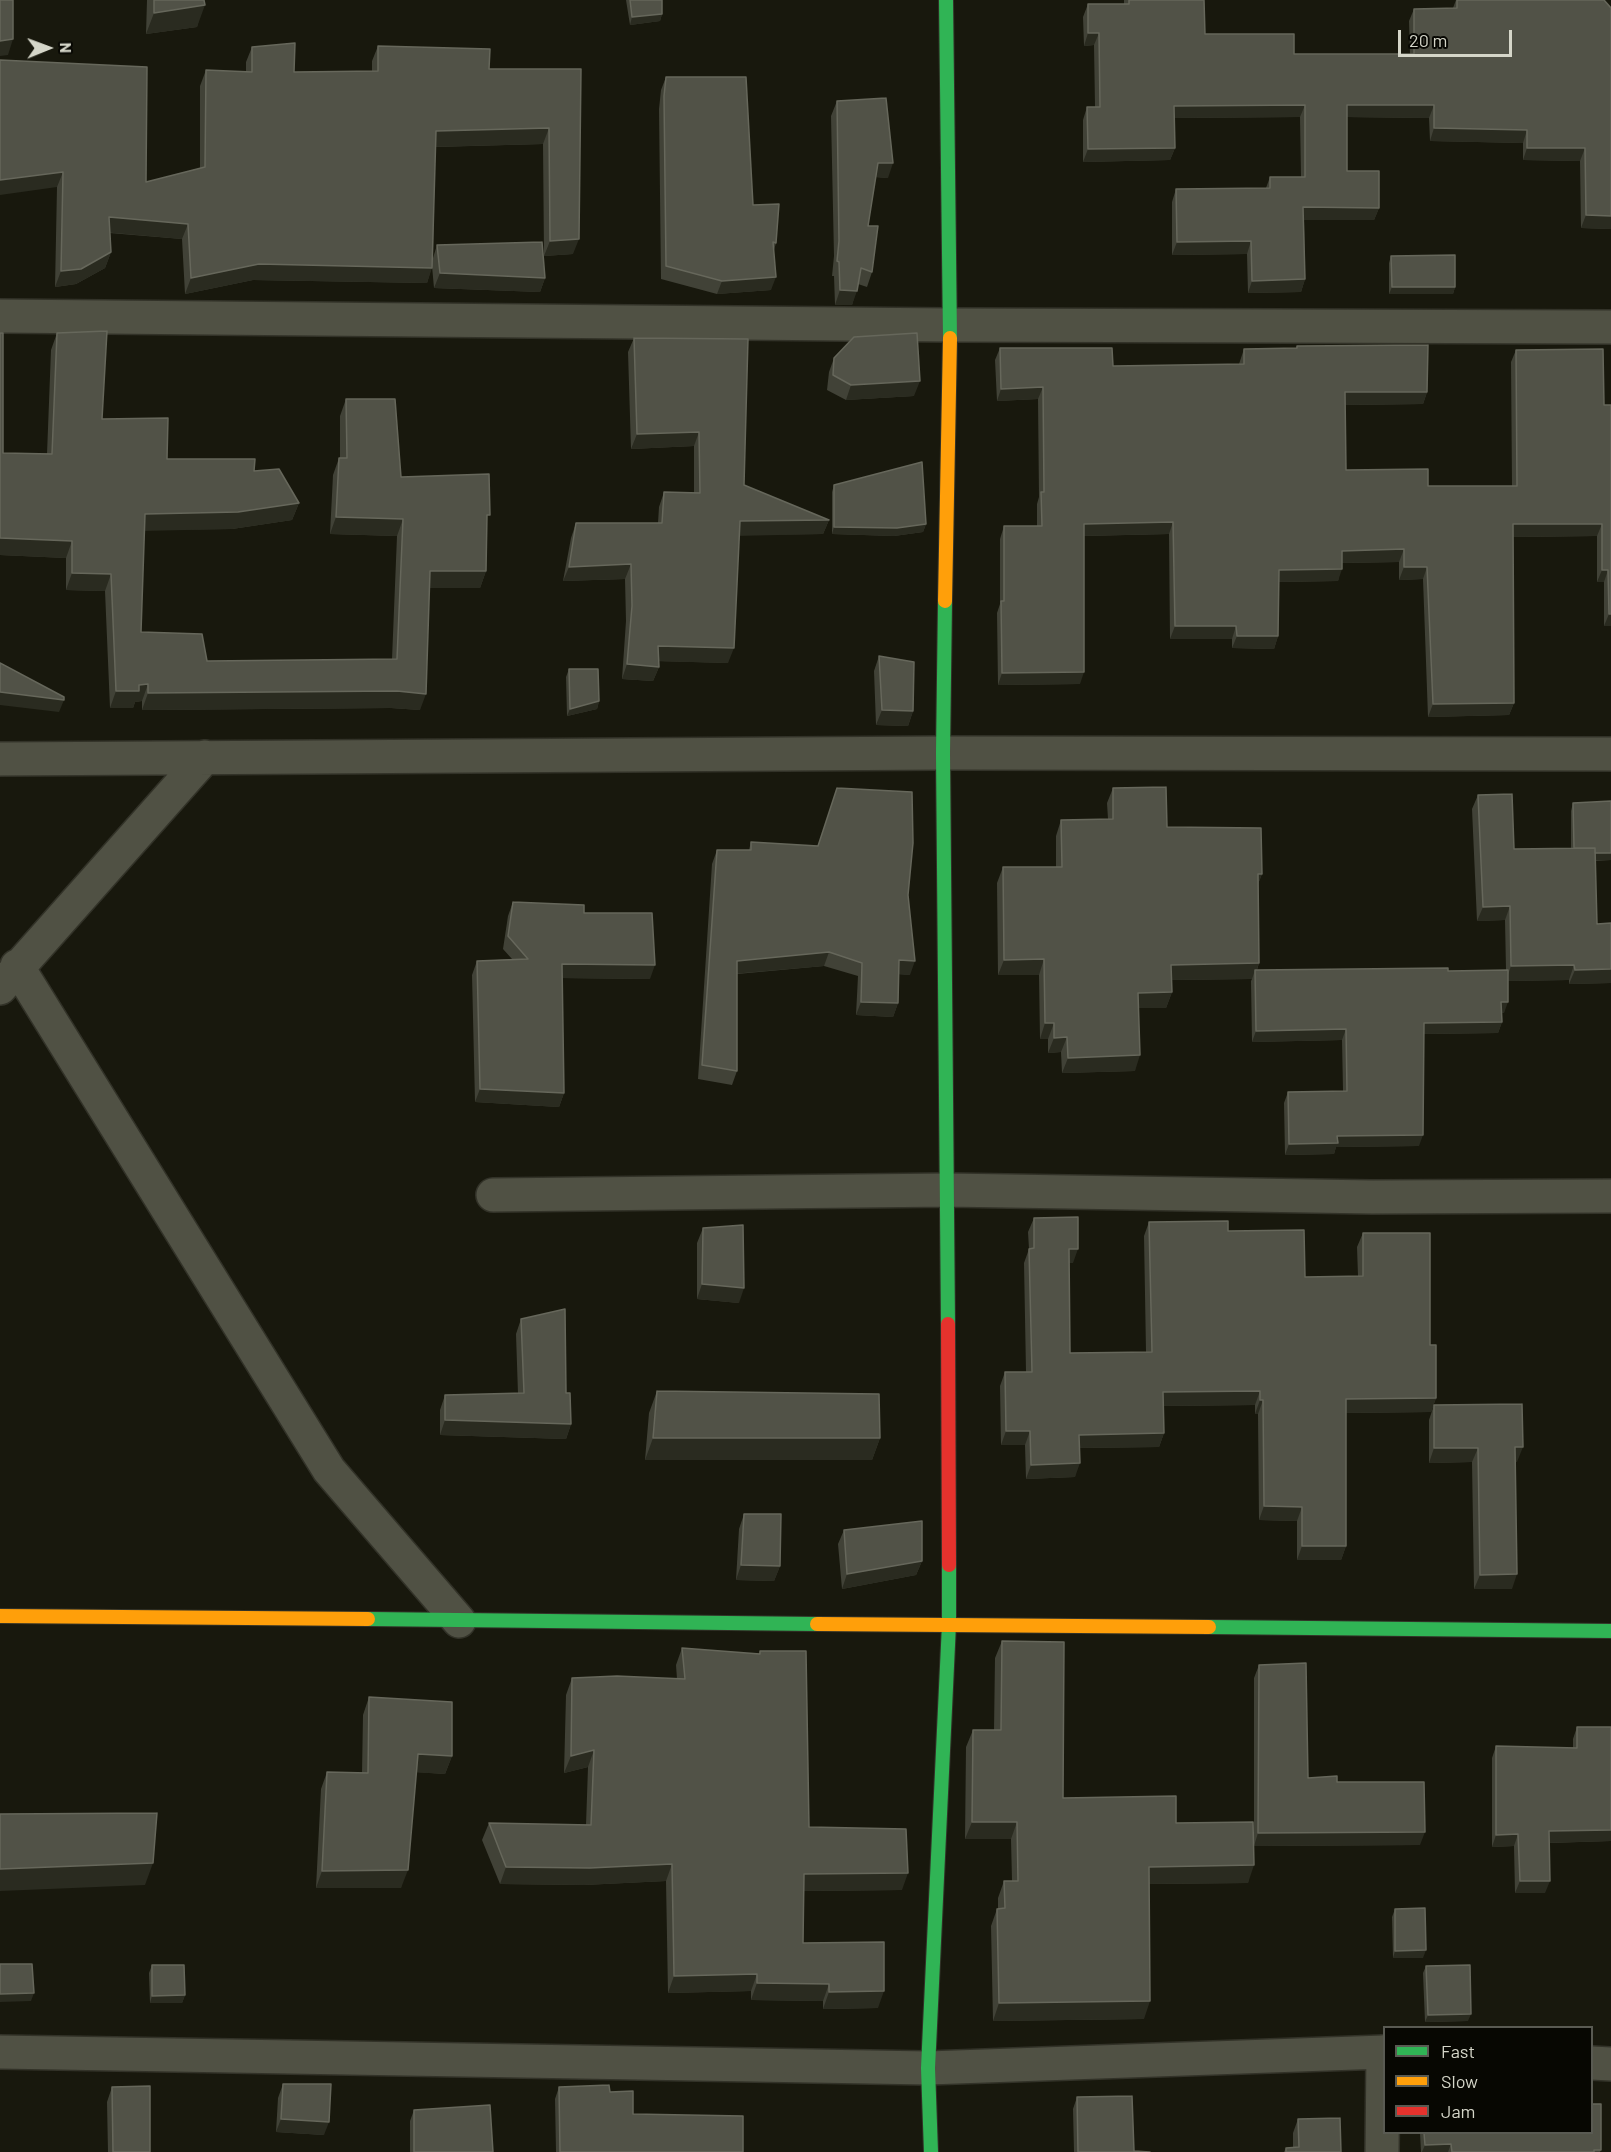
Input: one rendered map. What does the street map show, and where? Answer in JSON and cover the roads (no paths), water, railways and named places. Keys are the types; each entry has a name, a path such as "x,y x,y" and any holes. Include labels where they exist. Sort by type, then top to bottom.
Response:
{"street":[{"path":"931,2152 928,2068 949,1624 948,1190 943,753 950,325 946,0"},
{"path":"0,316 950,325 1611,327"},
{"path":"0,759 943,753 1611,754"},
{"path":"205,757 9,977 329,1470 459,1621"},
{"path":"493,1195 948,1190 1372,1197 1611,1196"},
{"path":"0,1616 1611,1631"},
{"path":"0,2052 928,2068 1383,2052"},
{"path":"1593,2063 1611,2064"},
{"path":"1382,2152 1383,2102"}]}
